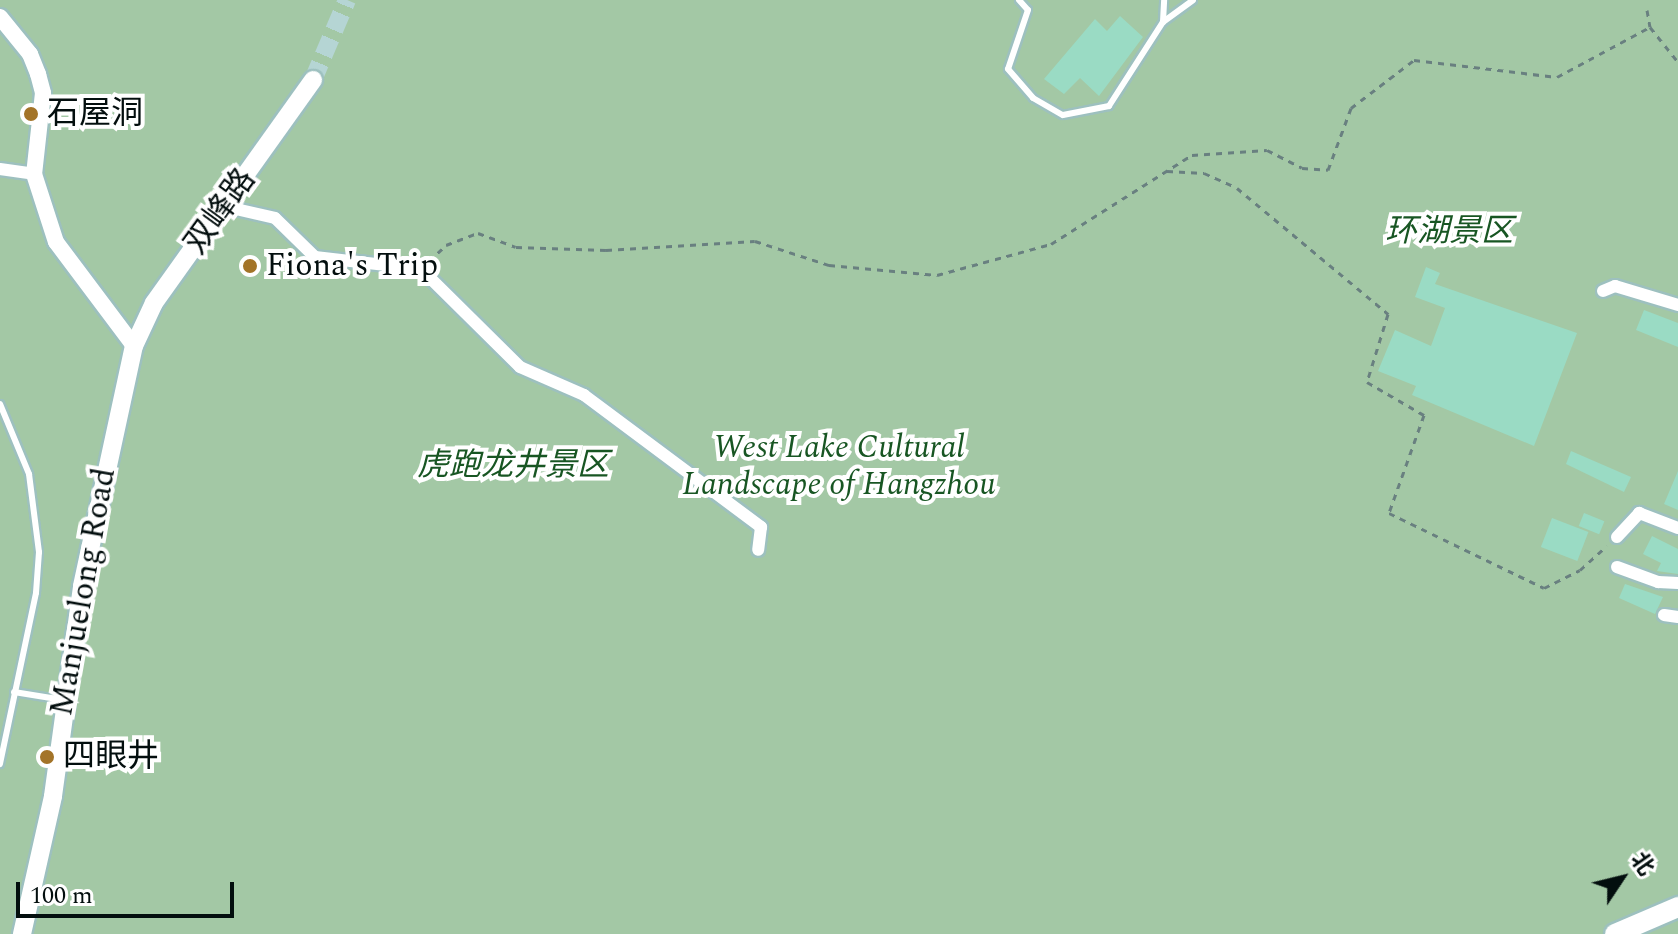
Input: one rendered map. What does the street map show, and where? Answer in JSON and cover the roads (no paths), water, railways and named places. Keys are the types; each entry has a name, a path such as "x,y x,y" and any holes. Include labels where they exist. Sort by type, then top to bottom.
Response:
{"main road":[{"name":"双峰路","path":"134,346 154,303 227,207 313,80"},
{"name":"Manjuelong Road","path":"22,934 53,796 82,586 134,346"},
{"path":"1615,934 1678,907"}],"street":[{"path":"0,17 30,54 43,93 34,174 56,242 134,346"},
{"path":"0,169 34,174"},
{"path":"227,207 275,218 315,257 421,269 520,367 584,395 761,527 758,550"},
{"path":"1603,291 1615,286 1678,305"},
{"path":"1617,537 1639,513 1678,528"},
{"path":"1617,567 1658,582 1678,583"},
{"path":"1664,615 1678,617"}],"lane":[{"path":"1019,0 1028,10 1008,69 1033,98 1063,115 1109,106 1163,22 1193,0"},
{"path":"1163,22 1164,0"},
{"path":"0,404 29,474 39,552 36,593 0,764"},
{"path":"14,692 66,701"}],"tunnel":[{"path":"313,80 347,0"}],"place":[{"name":"石屋洞","path":"31,114"},
{"name":"Fiona's Trip","path":"250,266"},
{"name":"四眼井","path":"47,757"}],"park label":[{"name":"环湖景区","path":"1449,232"},
{"name":"虎跑龙井景区","path":"513,466"},
{"name":"West Lake Cultural Landscape of Hangzhou","path":"839,468"}]}
